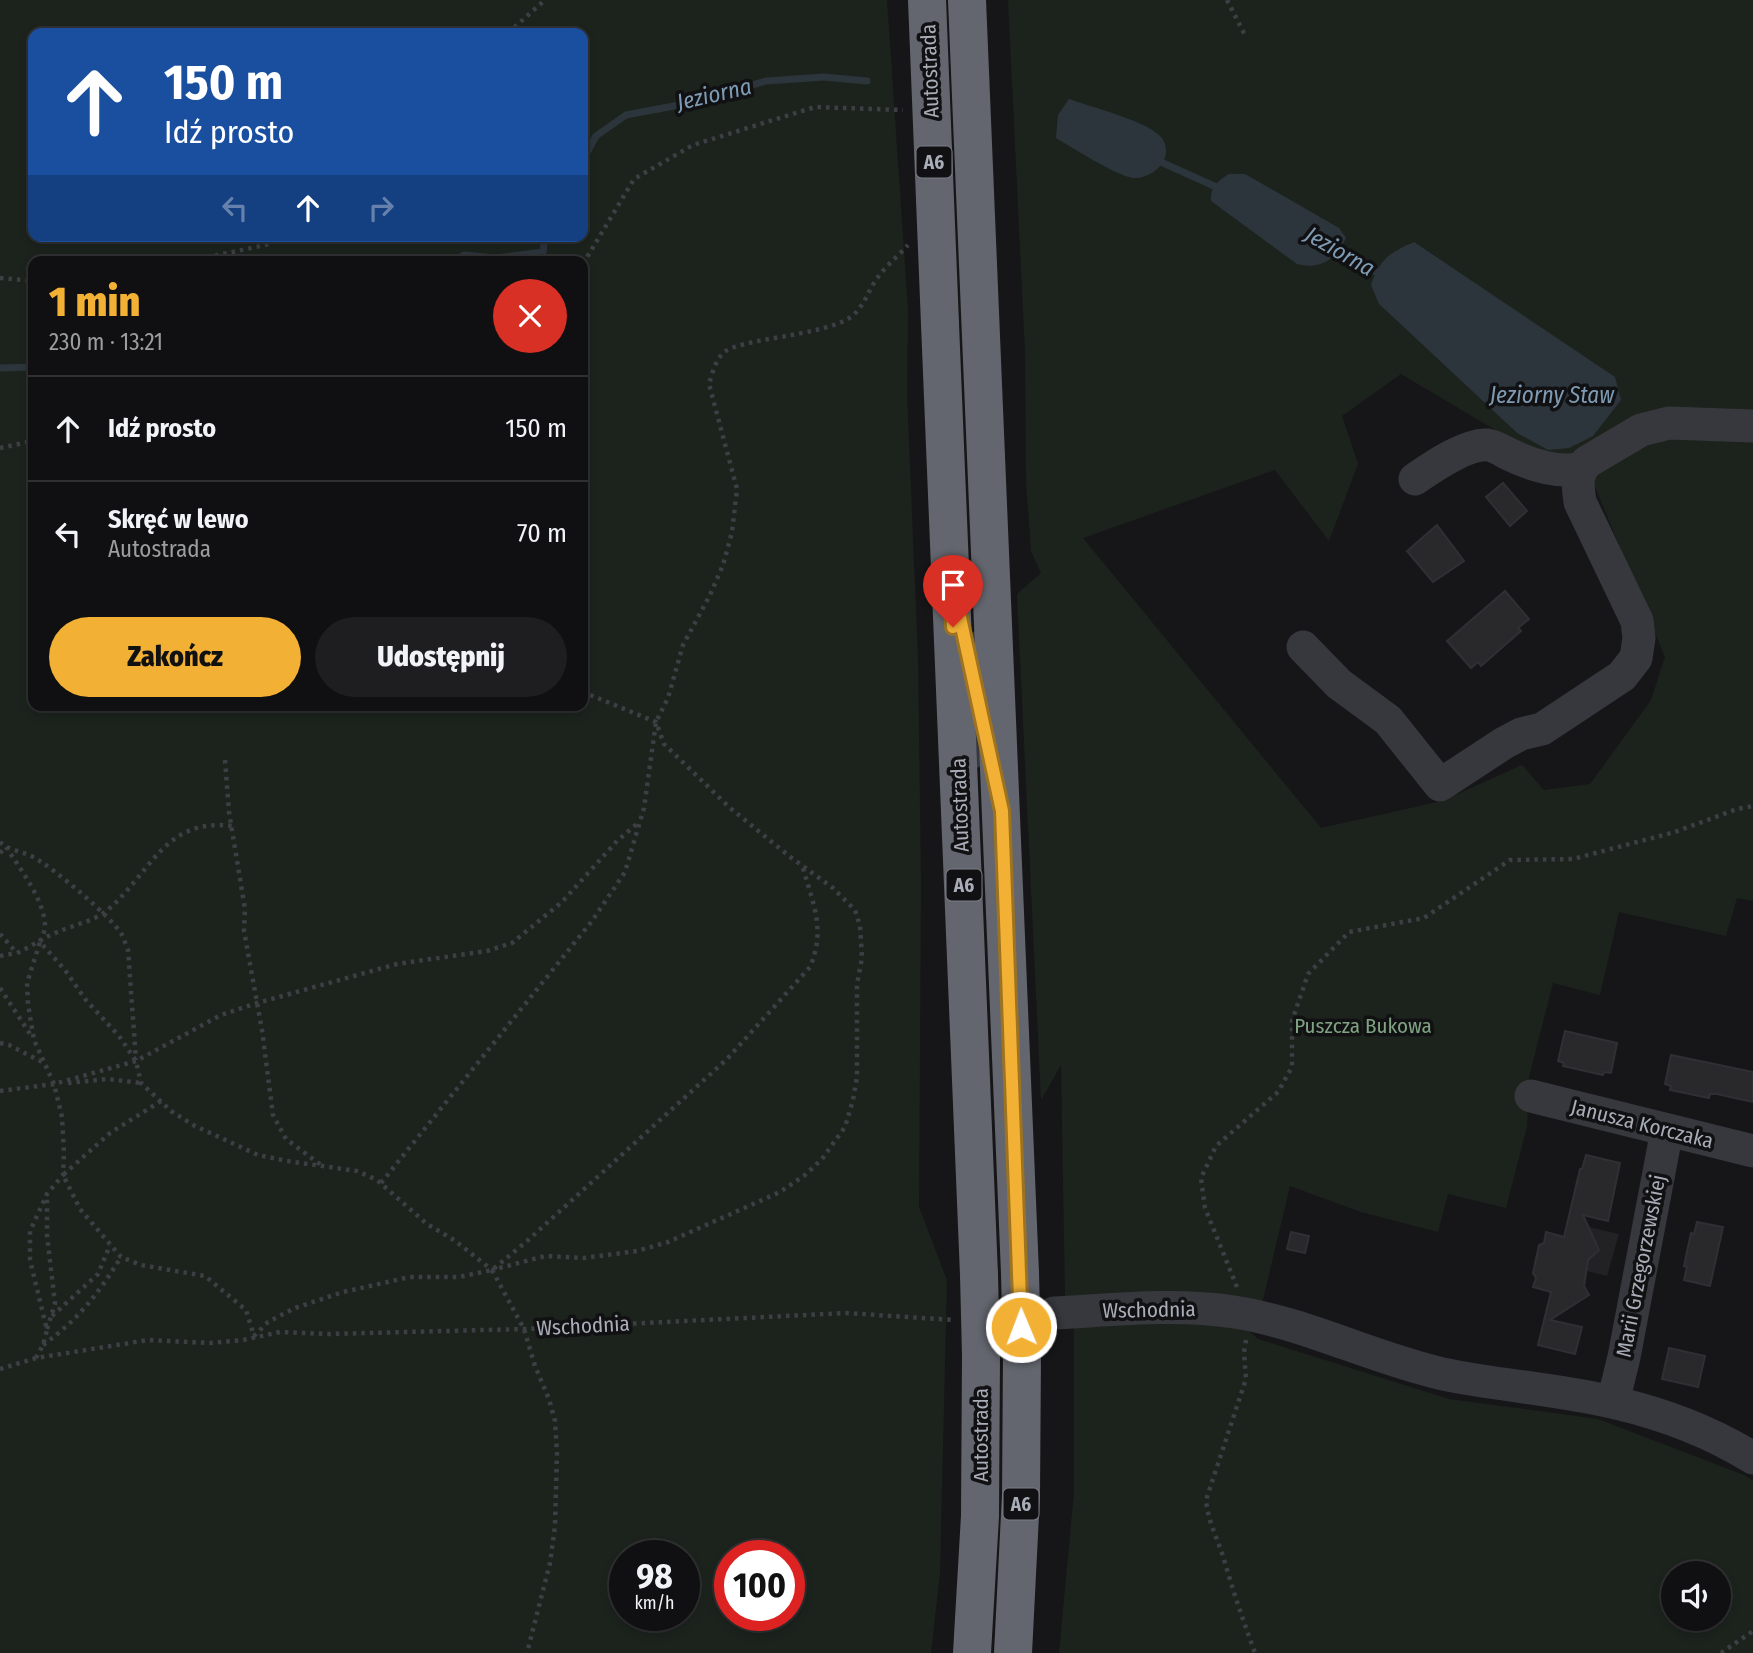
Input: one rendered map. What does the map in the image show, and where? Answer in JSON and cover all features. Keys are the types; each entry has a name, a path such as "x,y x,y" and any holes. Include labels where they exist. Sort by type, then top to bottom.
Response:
{"highway":[{"name":"Autostrada","path":"927,0 979,1275 980,1517 972,1653"},
{"name":"Autostrada","path":"967,0 1020,1273 1021,1495 1013,1653"}],"street":[{"path":"1415,479 1439,462 1472,448 1488,445 1519,459 1567,472 1580,468 1641,430 1668,423 1753,426"},
{"path":"1303,647 1339,684 1388,720 1440,785 1504,743 1521,734 1542,729 1622,676 1636,657 1639,638 1637,621 1580,502 1577,480 1580,468"},
{"path":"962,832 992,570"},
{"path":"951,576 1002,811"},
{"name":"Janusza Korczaka","path":"1531,1096 1753,1151"},
{"name":"Marii Grzegorzewskiej","path":"1613,1402 1667,1130"},
{"name":"Wschodnia","path":"1054,1313 1153,1308 1235,1312 1268,1319 1439,1373 1613,1402 1662,1415 1710,1435 1753,1458"}],"path":[{"path":"514,28 545,0"},
{"path":"1227,0 1246,37"},
{"path":"588,256 634,179 693,145 815,107 873,111 912,110"},
{"path":"214,256 272,242"},
{"path":"381,1183 592,921 625,872 644,808 656,722 668,698 683,645 723,565 732,532 737,489 709,384 714,367 723,352 737,346 837,325 851,316 871,293 877,278 909,244"},
{"path":"0,278 28,281"},
{"path":"0,449 28,441"},
{"path":"0,988 34,1040 54,1084 62,1117 63,1175 80,1209 121,1257 141,1265 205,1276 246,1310 254,1336 268,1322 295,1308 343,1292 410,1277 459,1277 545,1256 584,1258 637,1251 668,1242 780,1192 805,1175 822,1158 845,1127 853,1100 857,1077 857,984 862,958 860,926 855,910 833,888 729,807 664,744 656,722 588,694"},
{"path":"225,760 245,909 244,931 273,1115 286,1139 324,1167"},
{"path":"1238,1289 1205,1208 1201,1178 1216,1146 1278,1092 1292,1067 1293,1021 1308,974 1349,932 1424,918 1510,860 1573,859 1675,832 1737,809 1753,806"},
{"path":"54,1084 136,1061 221,1014 397,964 487,951 512,943 562,902 617,841 640,821"},
{"path":"0,956 17,953 57,932 103,914 177,835 201,826 232,825"},
{"path":"0,842 27,880 42,910 45,928 29,968 27,983 34,1040"},
{"path":"6,847 25,853 51,868 122,934 128,950 136,1061 141,1083 160,1101 195,1126 258,1155 357,1171 381,1183 427,1224 454,1240 492,1269 524,1329"},
{"path":"0,853 6,847"},
{"path":"492,1269 537,1233 727,1059 810,967 816,952 819,922 802,866"},
{"path":"0,933 17,953"},
{"path":"40,942 65,970 85,999 119,1036 136,1061"},
{"path":"0,1043 46,1064"},
{"path":"0,1091 107,1079 141,1083"},
{"path":"47,1330 30,1260 30,1231 47,1194 63,1175 110,1133 160,1101"},
{"path":"36,1358 43,1345 55,1304 47,1235 47,1194"},
{"path":"52,1316 98,1274 110,1245"},
{"path":"43,1345 69,1326 93,1300 121,1257"},
{"path":"98,1274 106,1280"},
{"name":"Wschodnia","path":"0,1369 36,1358 148,1340 210,1343 243,1340 280,1332 329,1334 524,1329 846,1313 961,1321"},
{"path":"1247,1328 1244,1352 1247,1380 1206,1500 1207,1516 1255,1653"},
{"name":"Wschodnia","path":"524,1329 535,1366 550,1399 557,1453 555,1526 550,1563 527,1653"},
{"path":"1721,1653 1753,1631"}],"shaded area":[{"path":"1576,1224 1619,1234 1607,1276 1567,1266"}],"green space":[{"path":"0,0 887,0 908,310 907,393 918,660 921,884 919,1207 947,1280 940,1573 931,1653 0,1653"},
{"name":"Puszcza Bukowa","path":"1008,0 1753,0 1753,901 1737,898 1726,936 1619,912 1600,995 1553,983 1529,1077 1527,1127 1506,1208 1448,1194 1438,1232 1361,1212 1290,1186 1262,1304 1216,1296 1065,1296 1061,1065 1041,1100 1017,594 1041,573 1031,551 1026,482 1025,351","holes":["1379,304 1548,450 1517,433","1401,374 1539,456 1591,477 1665,657 1651,700 1590,784 1544,790 1522,765 1442,801 1321,828 1083,538 1275,470 1329,541 1358,464 1342,416"]},
{"path":"1074,1320 1241,1324 1258,1339 1449,1399 1598,1419 1744,1475 1753,1481 1753,1653 1059,1653 1074,1492"}],"water":[{"path":"1069,99 1151,129 1165,143 1166,154 1162,164 1147,176 1133,178 1106,167 1056,138 1058,115"},
{"path":"1229,174 1245,174 1339,228 1346,238 1338,252 1320,264 1297,264 1211,201 1215,185"},
{"name":"Jeziorny Staw","path":"1414,242 1615,377 1621,400 1593,436 1569,448 1548,450 1517,433 1379,304 1371,285 1378,269 1392,253"}],"building":[{"path":"1503,483 1527,511 1510,526 1486,497"},
{"path":"1437,525 1464,561 1433,582 1407,551"},
{"path":"1505,591 1529,619 1518,628 1521,631 1481,666 1478,662 1471,668 1447,641"},
{"path":"1565,1031 1617,1043 1611,1073 1604,1072 1603,1075 1563,1066 1564,1063 1558,1061"},
{"path":"1671,1055 1753,1072 1753,1102 1717,1094 1710,1094 1709,1098 1670,1090 1671,1086 1665,1084"},
{"path":"1586,1155 1620,1163 1608,1221 1583,1215 1599,1250 1588,1260 1584,1286 1589,1295 1550,1320 1582,1327 1575,1354 1538,1345 1551,1292 1533,1287 1536,1278 1533,1273 1539,1245 1544,1243 1546,1232 1564,1237 1580,1169"},
{"path":"1697,1222 1723,1227 1710,1286 1684,1280 1691,1233 1694,1234"},
{"path":"1291,1232 1309,1236 1305,1253 1287,1249"},
{"path":"1669,1348 1705,1356 1698,1387 1662,1379"}],"waterway":[{"name":"Jeziorna","path":"588,151 596,136 626,115 690,103 766,81 824,77 867,81"},
{"name":"Jeziorna","path":"1154,159 1223,190"},
{"name":"Jeziorna","path":"512,256 543,252 544,242"},
{"name":"Jeziorna","path":"1333,246 1383,276"},
{"name":"Jeziorna","path":"462,256 475,256"},
{"name":"Jeziorna","path":"0,368 28,367"}],"route":[{"path":"953,627 951,576 1002,811 1021,1327"}]}
